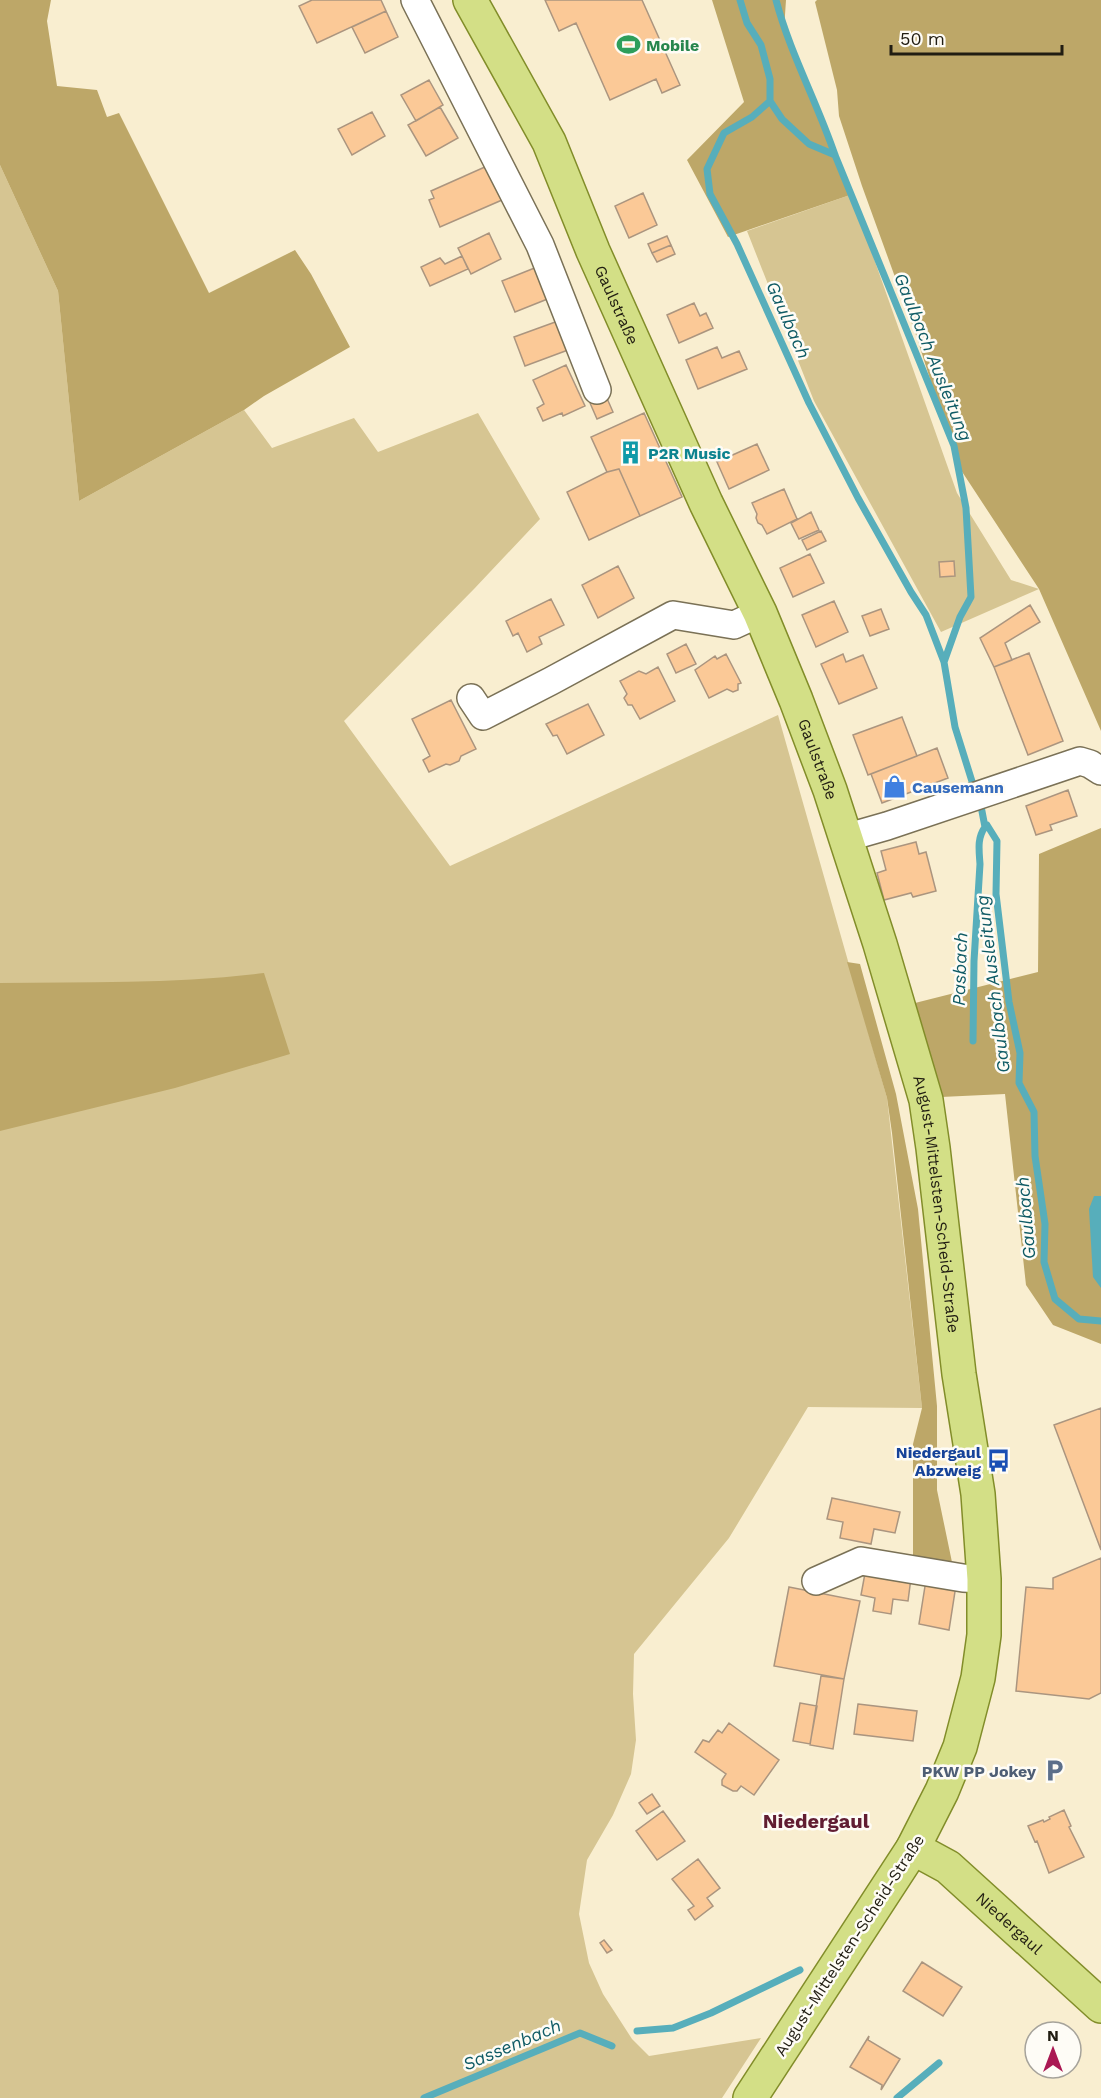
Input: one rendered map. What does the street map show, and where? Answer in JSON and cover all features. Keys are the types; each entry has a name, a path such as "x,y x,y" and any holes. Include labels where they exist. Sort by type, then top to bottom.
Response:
{"main road":[{"name":"Gaulstraße","path":"470,0 549,142 593,251 706,503 760,613 796,700 830,790 845,838"},
{"name":"August-Mittelsten-Scheid-Straße","path":"750,2098 913,1848 942,1791 960,1747 971,1709 984,1635 984,1579 978,1494 959,1374 926,1100 880,944 845,838"},
{"name":"Niedergaul","path":"913,1848 948,1867 1101,2006"}],"street":[{"path":"415,0 540,245 597,390"},
{"path":"471,698 483,716 673,615 734,625 760,613"},
{"path":"845,838 1080,761 1101,771"},
{"path":"816,1581 861,1561 963,1578 984,1579"}],"shaded area":[{"path":"0,0 51,0 47,21 57,86 97,90 107,117 119,113 209,293 295,250 311,274 350,347 264,396 244,410 79,501 58,291 0,165"},
{"path":"712,0 786,0 784,30 850,195 728,237 687,160 744,102"},
{"path":"817,0 1101,0 1101,731 1039,589 957,464 916,335 839,116 837,90 815,2"},
{"path":"0,165 58,291 79,501 244,410 272,448 354,418 378,452 478,413 540,519 344,721 450,866 778,715 887,1098 922,1408 808,1407 729,1538 634,1654 633,1694 636,1740 631,1774 613,1815 587,1860 579,1914 589,1963 603,1994 632,2039 649,2056 761,2038 722,2098 0,2098"},
{"path":"850,195 957,493 1011,580 1039,589 941,632 814,401 747,231"},
{"path":"1101,828 1101,1344 1053,1325 1026,1285 1005,1094 941,1097 915,1003 1038,972 1039,854"},
{"path":"847,962 860,964 896,1094 918,1209 937,1406 937,1490 953,1567 913,1559 913,1444 922,1408 892,1133 887,1098"},
{"path":"264,973 290,1054 175,1088 0,1131 0,983 165,981"}],"water":[{"path":"1094,1196 1101,1196 1101,1288 1093,1277 1089,1209"}],"building":[{"path":"312,0 381,0 386,11 317,43 299,6"},
{"path":"545,0 642,0 680,85 662,93 656,79 610,100 576,23 559,31"},
{"path":"386,11 398,37 365,53 352,27"},
{"path":"429,80 443,105 416,121 401,95"},
{"path":"440,107 458,138 426,156 408,125"},
{"path":"372,112 385,136 352,155 338,129"},
{"path":"487,166 502,200 440,227 429,200 434,198 431,191"},
{"path":"643,193 657,225 629,238 615,206"},
{"path":"489,233 501,259 471,274 458,248"},
{"path":"667,236 671,245 652,253 648,244"},
{"path":"671,245 675,254 657,262 652,253"},
{"path":"462,256 468,269 430,286 421,267 440,258 445,264"},
{"path":"537,267 550,298 515,312 502,281"},
{"path":"694,303 700,316 706,313 713,328 679,343 667,315"},
{"path":"558,321 568,350 525,366 514,337"},
{"path":"717,347 722,358 739,351 747,369 698,389 686,360"},
{"path":"566,365 585,406 563,416 562,413 543,421 537,408 544,404 533,380"},
{"path":"606,396 613,412 597,419 590,403"},
{"name":"P2R Music","path":"644,413 682,497 640,516 619,469 607,472 591,437"},
{"path":"757,444 769,470 729,489 717,462"},
{"path":"619,469 640,516 589,540 567,492 607,472"},
{"path":"784,489 797,519 767,534 762,525 758,523 752,503"},
{"path":"811,512 819,530 799,539 791,523"},
{"path":"821,531 826,541 807,550 802,540"},
{"path":"810,554 824,583 793,597 780,568"},
{"path":"954,561 955,576 940,577 939,562"},
{"path":"618,566 634,598 598,618 582,585"},
{"path":"551,599 564,625 539,637 542,644 527,652 518,633 513,636 506,621"},
{"path":"834,601 848,632 816,647 802,615"},
{"path":"1030,605 1040,622 1005,643 1012,660 994,667 980,638"},
{"path":"881,609 889,629 870,636 862,616"},
{"path":"686,644 696,664 676,673 667,654"},
{"path":"1029,653 1063,741 1028,755 994,667"},
{"path":"726,654 741,683 738,684 738,690 733,692 727,689 709,698 695,670 715,656 717,659"},
{"path":"843,654 846,662 863,655 877,688 839,704 821,664"},
{"path":"658,667 675,701 640,719 632,705 628,705 624,698 627,694 620,681 639,671 646,674"},
{"path":"451,700 476,749 461,756 459,761 429,772 423,760 430,756 412,719"},
{"path":"588,704 604,735 567,754 557,735 553,736 546,724"},
{"path":"902,717 917,756 868,775 853,735"},
{"path":"937,748 948,778 882,803 871,774"},
{"path":"1068,790 1077,816 1050,825 1052,830 1036,835 1026,806"},
{"path":"916,842 919,854 926,852 936,891 913,897 911,893 884,900 877,873 886,870 881,851"},
{"path":"1101,1408 1101,1550 1054,1425"},
{"path":"832,1498 900,1512 895,1533 874,1529 871,1544 840,1538 843,1522 827,1519"},
{"path":"1101,1558 1101,1693 1089,1699 1016,1691 1026,1587 1053,1589 1053,1578"},
{"path":"866,1568 911,1578 908,1601 893,1599 891,1614 873,1611 875,1598 861,1595"},
{"path":"926,1580 956,1585 949,1630 919,1624"},
{"path":"789,1587 860,1601 844,1679 774,1666"},
{"path":"821,1676 844,1679 833,1749 810,1745"},
{"path":"800,1703 817,1706 810,1744 793,1741"},
{"path":"858,1704 917,1711 913,1741 854,1734"},
{"path":"729,1723 779,1760 754,1795 741,1786 737,1791 733,1791 722,1785 726,1774 695,1752 703,1740 709,1742 718,1730 722,1733"},
{"path":"652,1794 660,1806 647,1814 639,1803"},
{"path":"1064,1810 1071,1826 1069,1827 1084,1857 1049,1873 1037,1841 1035,1842 1028,1826 1043,1820 1044,1822"},
{"path":"663,1811 685,1841 657,1860 636,1831"},
{"path":"698,1859 720,1888 707,1898 713,1906 695,1920 688,1910 694,1906 672,1879"},
{"path":"604,1940 612,1950 607,1953 600,1943"},
{"path":"922,1962 962,1987 943,2016 903,1991"},
{"path":"869,2036 868,2040 900,2059 881,2090 882,2085 850,2067"}],"waterway":[{"name":"Gaulbach","path":"740,0 747,23 761,45 770,79 770,101 752,117 724,133 707,169 710,194 737,244 809,403 858,498 926,615 944,662"},
{"name":"Gaulbach Ausleitung","path":"776,0 796,58 954,446 966,508 971,597 960,617 944,662 955,727 975,791"},
{"path":"770,101 782,119 809,144 835,155"},
{"name":"Gaulbach Ausleitung","path":"980,801 985,827 987,825 997,841 996,894 1009,1002 1020,1053 1019,1083 1034,1112 1035,1156 1045,1224 1044,1262 1055,1299 1079,1319 1101,1321"},
{"name":"Pasbach","path":"973,1041 979,844 985,827"},
{"name":"Sassenbach","path":"637,2031 673,2028 711,2013 800,1970"},
{"name":"Sassenbach","path":"424,2098 580,2033 612,2046"},
{"name":"Pasbach","path":"897,2098 939,2063"}],"place":[{"name":"Mobile","path":"628,45"},
{"name":"P2R Music","path":"630,453"},
{"name":"Causemann","path":"894,787"},
{"name":"Niedergaul Abzweig","path":"999,1461"},
{"name":"PKW PP Jokey","path":"1054,1771"}],"district":[{"name":"Niedergaul","path":"816,1821"}]}
